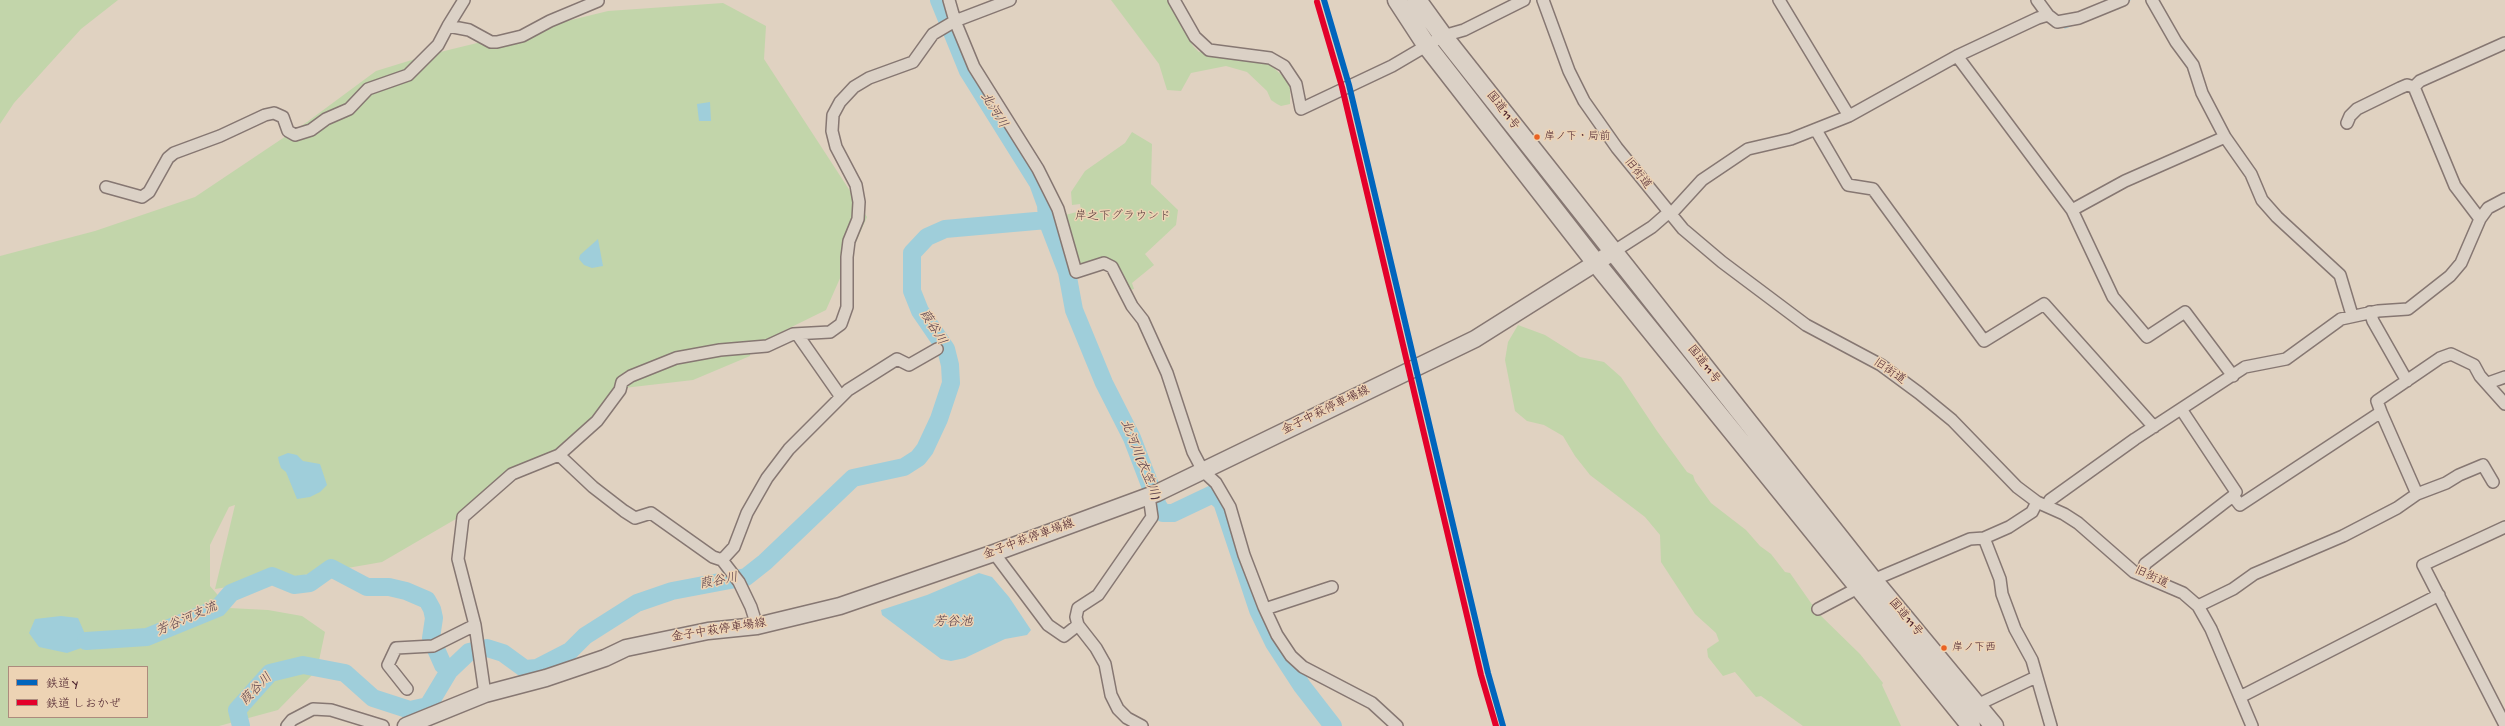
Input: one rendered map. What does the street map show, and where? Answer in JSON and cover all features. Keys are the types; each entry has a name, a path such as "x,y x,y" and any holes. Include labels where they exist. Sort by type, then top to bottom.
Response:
{"highway":[{"name":"国道11号","path":"1397,0 1427,46 1596,263 1866,583 1977,705 1994,726"},
{"name":"国道11号","path":"1417,0 1443,36 1613,252 1866,583 1964,723"}],"main road":[{"name":"金子中萩停車場線","path":"406,726 485,694 546,678 605,658 626,648 708,631 757,626 840,606 994,553 1153,494 1475,339 1613,252"}],"street":[{"path":"106,187 142,197 149,192 168,158 174,153 220,136 265,115 274,113 283,117 288,131 295,135 311,130 326,119 349,109 368,89 408,75 438,45 464,0"},
{"path":"948,0 950,23 974,67 1038,169 1058,209 1076,272 1104,263 1112,267 1132,306 1143,320 1164,366 1184,429 1203,471 1226,497 1244,555 1265,609 1288,651 1302,667 1372,704 1397,726"},
{"path":"485,694 475,625 458,559 463,517 512,474 559,455 597,421 620,390 622,382 631,376 676,358 720,350 767,346 797,334 830,332 841,324 845,317 846,257 849,241 858,219 859,202 856,185 836,147 832,131 833,115 840,102 854,87 869,78 913,62 933,34 950,23 1010,0"},
{"path":"1174,0 1195,37 1209,50 1270,58 1284,66 1296,84 1301,108 1392,66 1443,36 1464,30 1524,0"},
{"name":"旧街道","path":"1544,0 1569,71 1584,101 1617,148 1669,214 1722,262 1806,325 1881,365 1920,393 1952,420 2017,487 2042,504 2078,523 2103,547 2134,572 2183,593 2198,606 2211,629 2252,726"},
{"path":"1779,0 1849,116"},
{"path":"2037,0 2048,15 2063,21 2121,3 2124,0"},
{"path":"2152,0 2176,42 2193,65 2202,93 2225,137 2251,174 2262,200 2277,217 2340,275 2352,316"},
{"path":"448,26 469,30 490,42 497,42 522,36 550,21 598,1"},
{"path":"1613,252 1669,214 1702,180 1748,150 1791,140 1849,116 1957,56 2048,15"},
{"path":"2414,87 2420,81 2505,43"},
{"path":"1957,56 2072,210 2113,297 2147,337 2185,312 2232,376"},
{"path":"2347,123 2350,116 2357,109 2407,85 2414,87"},
{"path":"2414,87 2455,186 2480,218"},
{"path":"1816,130 1848,185 1873,189 1984,341 2044,304 2154,427"},
{"path":"2072,210 2125,181 2225,137"},
{"path":"1818,609 1866,583 1970,539 1984,538 2008,527 2245,367 2286,358 2340,319 2370,312 2408,309 2450,276 2461,263 2480,218 2488,208 2505,199"},
{"path":"2370,312 2373,322 2407,380"},
{"path":"797,334 841,397"},
{"path":"722,560 734,547 747,513 775,467 789,449 841,397 897,359 909,365 937,349"},
{"path":"2417,494 2377,402 2440,358 2451,354 2474,365 2480,376 2488,383 2505,404"},
{"path":"2488,383 2505,377"},
{"path":"2142,575 2145,564 2233,496 2236,492 2182,409"},
{"path":"2233,496 2240,505 2381,412"},
{"path":"559,455 593,487 624,511 635,518 651,512 713,557 722,560 739,582 751,607 757,626"},
{"path":"2198,606 2233,589 2254,574 2343,536 2396,508 2417,494 2483,465 2493,482"},
{"path":"1142,726 1127,718 1118,709 1111,696 1104,664 1096,648 1078,625 1076,617 1078,608 1098,595 1152,517 1153,494"},
{"path":"2505,527 2423,565 2505,725"},
{"path":"1984,538 2000,579 2002,594 2015,629 2026,645 2051,726"},
{"path":"994,553 1048,625 1064,636 1078,625"},
{"path":"1265,609 1332,587"},
{"path":"2240,697 2439,595"},
{"path":"407,689 388,665 396,648 436,644 475,625"},
{"path":"1977,705 2036,677"},
{"path":"287,726 292,720 313,709 331,710 383,726"}],"green space":[{"path":"0,0 118,0 81,29 14,103 0,124"},
{"path":"1111,0 1170,0 1193,46 1199,52 1201,51 1267,62 1285,78 1290,88 1290,104 1281,106 1277,104 1271,100 1267,91 1247,72 1226,66 1191,73 1181,91 1167,90 1159,64"},
{"path":"723,3 766,26 764,59 867,217 826,310 751,347 750,356 693,380 624,388 555,455 512,469 461,516 382,562 336,570 330,568 323,572 215,589 235,505 229,507 210,545 210,586 229,608 268,610 302,616 325,632 317,670 278,710 219,726 0,726 0,256 95,231 195,197 307,122 376,71 428,55 608,11"},
{"name":"岸之下グラウンド","path":"1132,132 1152,144 1151,184 1178,210 1176,225 1145,254 1154,265 1132,283 1134,289 1130,290 1114,262 1104,258 1080,265 1065,215 1081,211 1080,204 1072,205 1071,192 1085,171 1125,143"},
{"path":"1518,325 1545,335 1580,357 1604,362 1621,377 1657,431 1687,472 1693,475 1695,481 1711,503 1746,530 1760,546 1771,554 1785,572 1790,573 1818,613 1860,654 1883,683 1882,685 1901,726 1803,726 1761,696 1756,697 1735,672 1723,676 1708,657 1707,649 1719,641 1716,633 1695,614 1661,562 1660,535 1645,517 1590,475 1575,456 1563,436 1544,425 1527,421 1515,411 1505,360 1508,342"}],"water":[{"path":"710,102 711,121 699,121 697,104"},
{"path":"598,239 603,266 592,268 584,265 579,259 580,255"},
{"path":"288,453 297,455 303,461 320,464 327,485 320,492 310,497 297,499 286,472 281,468 278,457"},
{"name":"芳谷池","path":"979,573 992,577 1009,597 1031,630 1027,635 1005,639 965,658 951,661 941,659 882,615 881,610 927,595"},
{"path":"61,616 78,618 85,634 87,646 67,653 39,647 29,633 35,619"}],"waterway":[{"name":"北河川(衣笠川)","path":"939,0 968,71 1038,183 1046,205 1047,220 1067,272 1074,310 1104,383 1132,438 1158,506 1163,513 1173,513 1213,494 1222,502 1258,610 1274,643 1302,686 1333,726"},
{"path":"2118,8 2129,0"},
{"path":"2063,23 2065,27 2073,24"},
{"name":"葭谷川","path":"241,726 237,710 270,673 303,665 345,673 373,698 410,710 428,706 449,671 469,652 487,648 503,653 525,669 537,668 570,651 585,636 637,603 672,591 746,577 765,562 853,478 904,467 918,458 925,449 939,419 951,383 950,365 946,349 920,311 912,291 912,253 927,237 945,229 1047,220"},
{"name":"芳谷河支流","path":"86,641 147,637 218,608 231,593 272,576 294,585 310,583 331,568 367,587 389,587 406,591 427,600 432,609 434,618 431,638 443,665 449,671"}],"rail line":[{"name":"Y","path":"1324,0 1349,85 1488,673 1503,726"},
{"name":"しおかぜ","path":"1317,2 1342,87 1481,675 1496,726"}],"place":[{"name":"岸ノ下・局前","path":"1537,137"},
{"name":"岸ノ下西","path":"1944,648"}],"water label":[{"name":"北河川","path":"993,111"}]}
